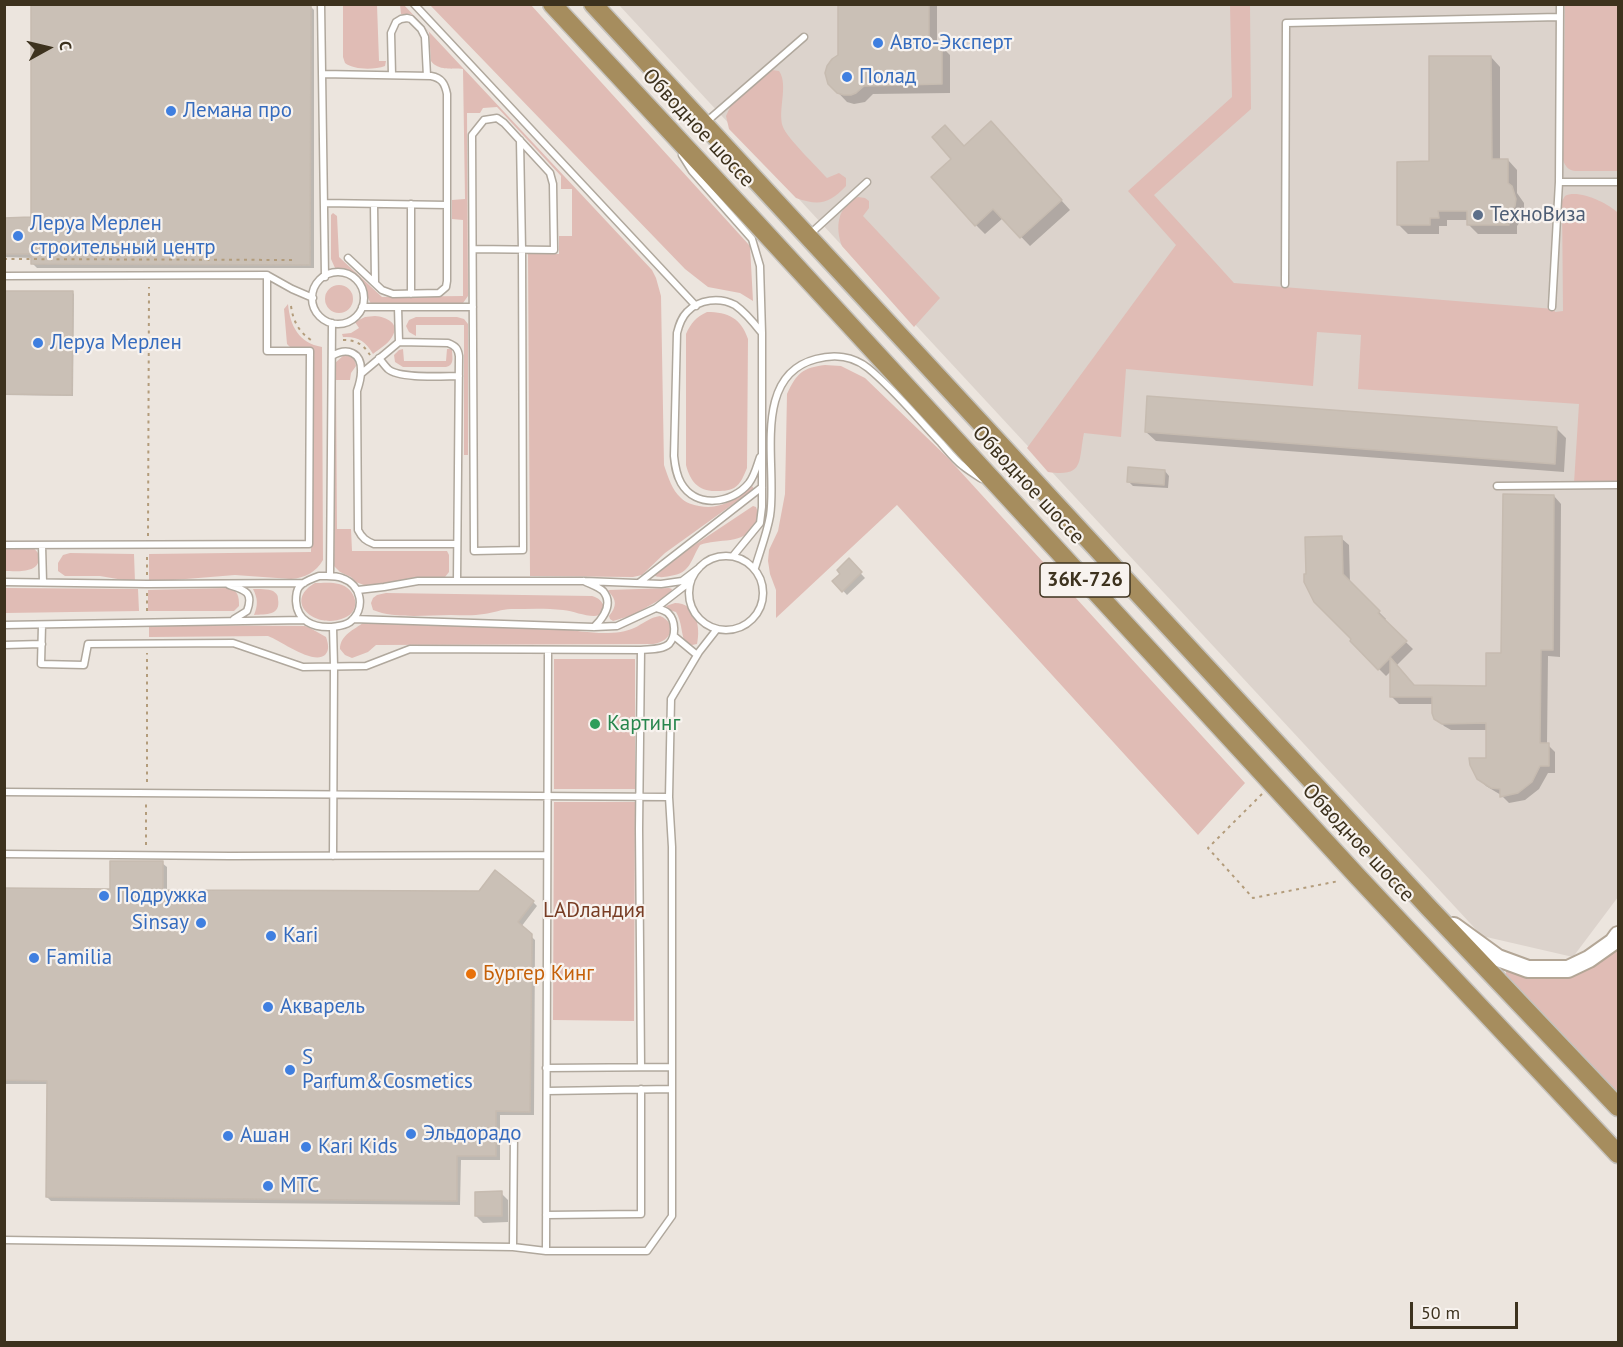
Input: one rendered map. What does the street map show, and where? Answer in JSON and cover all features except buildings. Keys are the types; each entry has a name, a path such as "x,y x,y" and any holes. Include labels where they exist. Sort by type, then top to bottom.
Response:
{"main road":[{"name":"Обводное шоссе","path":"552,4 1358,877 1618,1154"},
{"name":"Обводное шоссе","path":"593,4 1430,909 1618,1107"},
{"path":"1430,909 1498,958 1527,969 1568,969 1589,959 1618,935"}],"lane":[{"path":"321,4 324,277"},
{"path":"414,4 696,306"},
{"path":"1552,307 1559,182 1560,4"},
{"path":"1285,284 1286,23 1559,17"},
{"path":"392,75 391,33 396,22 407,18 421,29 425,37 427,76"},
{"path":"703,124 804,37"},
{"path":"322,74 427,76 438,78 446,87 446,287 439,294 387,292 375,284 348,258"},
{"path":"655,115 692,171 752,239 760,266 762,507 760,523 733,556"},
{"path":"472,249 522,250 554,250 553,184 550,173 520,140 504,123 497,118 484,120 472,135 472,249 474,551 523,550 522,250 520,140"},
{"path":"807,237 867,182"},
{"path":"1559,182 1618,183"},
{"path":"324,203 447,205"},
{"path":"374,204 375,284"},
{"path":"411,204 411,294"},
{"path":"332,273 341,273 349,275 361,286 364,294 362,307 355,318 340,324 324,320 318,314 312,298 318,282 324,277 332,273"},
{"path":"4,276 267,274 312,298"},
{"path":"4,545 309,544 310,351 267,351 267,274"},
{"path":"762,333 735,305 723,301 710,300 696,306 688,311 681,321 677,333 675,471 682,485 691,495 713,501 722,500 740,492 750,482 762,450"},
{"path":"362,307 473,307"},
{"path":"398,307 399,342"},
{"path":"330,576 332,323"},
{"path":"361,373 399,342 448,343 454,345 458,350 457,581"},
{"path":"332,356 339,351 348,351 359,359 361,373 357,391 358,530 361,536 375,544 457,544"},
{"path":"755,568 770,515 771,420 777,392 797,367 809,361 839,356 855,360 866,367 883,381 963,466 1010,499"},
{"path":"379,358 394,373 459,376"},
{"path":"1497,486 1618,485"},
{"path":"640,582 762,487"},
{"path":"42,545 43,582"},
{"path":"358,590 418,581 584,581 661,584 682,581 708,560 720,556 733,556 745,560 755,568 761,578 764,590 759,613 751,622 729,631 717,630 706,625 692,608 689,598 689,587 699,568"},
{"path":"320,576 330,576 350,581 358,590 359,610 344,626 314,625 298,614 296,596 299,588 309,580 320,576"},
{"path":"584,581 603,591 608,601 603,618 594,627"},
{"path":"353,619 617,626 656,608 692,581"},
{"path":"4,582 304,584"},
{"path":"224,583 243,589 249,595 250,603 247,611 230,621"},
{"path":"42,625 41,664 84,664 88,644 233,643 303,666 366,666 410,649 641,650 662,648 668,645 674,636 674,624 670,615 656,608"},
{"path":"4,625 304,620"},
{"path":"333,627 333,856"},
{"path":"4,1240 647,1251 672,1216 672,847 669,797 671,699 697,655 717,630"},
{"path":"674,636 697,655"},
{"path":"4,645 42,644"},
{"path":"546,1251 548,650"},
{"path":"641,650 641,1067"},
{"path":"4,792 669,797"},
{"path":"4,854 547,855"},
{"path":"546,1068 672,1066"},
{"path":"546,1215 641,1214 641,1089"},
{"path":"547,1091 672,1089"},
{"path":"513,1247 514,1133"}],"path":[{"path":"4,259 296,260"},
{"path":"147,624 149,260"},
{"path":"291,306 297,327 302,334 316,342"},
{"path":"145,856 147,643"},
{"path":"1273,784 1208,848 1253,898 1358,877"}],"shaded area":[{"path":"619,5 1618,5 1618,897 1573,957 1482,936"}],"green space":[{"path":"343,5 377,5 379,61 386,61 385,66 364,69 345,63"},
{"path":"400,5 404,5 652,270 661,296 664,465 675,491 687,502 697,506 714,507 727,503 752,486 754,489 665,553 642,575 633,577 530,576 528,254 559,254 559,236 572,236 572,189 561,189 561,176 497,107 483,108 480,113 467,113 468,296 463,303 371,304 362,284 335,268 331,259 331,215 333,213 337,216 339,257 382,297 463,296 463,220 452,219 452,200 465,199 463,69 437,66 431,61 429,32 411,14 401,14"},
{"path":"430,5 531,5 750,246 753,301 740,293 708,287 685,269"},
{"path":"1230,5 1250,5 1251,109 1154,195 1234,283 1554,309 1555,312 1563,311 1562,201 1565,196 1577,194 1607,205 1618,213 1618,482 1574,483 1579,404 1358,389 1361,335 1317,332 1313,386 1126,369 1121,437 1084,433 1078,465 1074,470 1060,473 1048,472 1027,448 1176,245 1128,191 1232,97"},
{"path":"1565,5 1618,5 1618,171 1570,170 1563,160"},
{"path":"772,70 779,71 782,77 781,113 786,132 827,178 839,173 846,178 846,186 829,200 811,202 796,198 729,129 726,116 731,105"},
{"path":"858,197 869,201 869,208 863,216 940,298 914,327 842,246 838,225 840,218 846,206"},
{"path":"339,285 349,289 353,299 349,309 339,313 329,309 325,299 329,289"},
{"path":"288,304 297,332 307,342 322,347 323,560 305,576 291,579 235,575 149,582 149,554 311,552 311,349 292,349 287,344 284,309"},
{"path":"707,312 721,313 733,318 742,326 748,339 747,468 739,484 725,491 709,491 699,487 692,480 686,465 686,334 694,321"},
{"path":"375,316 388,319 395,328 390,340 373,354 361,340 343,337 342,334 351,333 359,328 355,322 365,317"},
{"path":"416,317 457,317 464,319 468,324 468,455 464,455 464,325 416,325 416,336 409,332 406,326 409,320"},
{"path":"403,349 404,361 446,361 447,349 452,349 452,363 446,367 403,367 395,362 394,355"},
{"path":"344,355 353,358 356,366 351,373 350,380 336,380 337,529 351,529 352,551 447,551 449,572 445,577 416,577 369,587 356,582 334,566 335,363"},
{"path":"825,365 841,366 865,378 948,458 1245,783 1198,835 897,505 776,618 776,590 768,561 769,550 778,531 785,494 787,394 797,376 811,368"},
{"path":"753,506 757,509 757,520 745,536 700,545 689,565 682,572 664,577 655,576 657,570"},
{"path":"30,546 39,556 35,567 20,571 5,571 4,547"},
{"path":"70,553 134,554 135,582 100,576 65,576 58,571 58,563 63,555"},
{"path":"315,583 345,586 355,600 354,610 350,615 333,621 314,617 302,606 302,598 306,590"},
{"path":"5,588 138,589 139,611 5,613"},
{"path":"228,588 234,590 238,596 239,606 234,611 148,611 148,590"},
{"path":"253,589 273,591 278,596 277,609 272,613 254,615 257,602"},
{"path":"672,589 668,595 633,615 613,621 610,619 609,616 615,603 609,590"},
{"path":"386,593 592,596 603,603 604,610 594,616 544,609 508,609 476,615 391,615 373,610 371,603 377,595"},
{"path":"675,603 682,604 692,611 698,630 697,644 685,643 676,612 669,610 666,606"},
{"path":"660,616 669,623 670,632 664,640 653,644 376,645 368,652 352,658 340,649 345,636 364,622 561,628 608,633 626,631"},
{"path":"149,625 305,626 326,637 328,649 325,655 313,657 268,636 149,637"},
{"name":"Картинг","path":"554,659 635,659 635,789 554,789"},
{"name":"LADландия","path":"554,802 635,802 634,1021 553,1020"},
{"path":"1618,941 1618,1093 1506,976 1506,969 1533,974"}],"place":[{"name":"Авто-Эксперт","path":"878,43"},
{"name":"Полад","path":"847,77"},
{"name":"Лемана про","path":"171,111"},
{"name":"ТехноВиза","path":"1478,215"},
{"name":"Леруа Мерлен строительный центр","path":"18,236"},
{"name":"Леруа Мерлен","path":"38,343"},
{"name":"Картинг","path":"595,724"},
{"name":"Подружка","path":"104,896"},
{"name":"Sinsay","path":"201,923"},
{"name":"Kari","path":"271,936"},
{"name":"Familia","path":"34,958"},
{"name":"Бургер Кинг","path":"471,974"},
{"name":"Акварель","path":"268,1007"},
{"name":"S Parfum&Cosmetics","path":"290,1070"},
{"name":"Эльдорадо","path":"411,1134"},
{"name":"Ашан","path":"228,1136"},
{"name":"Kari Kids","path":"306,1147"},
{"name":"МТС","path":"268,1186"}]}
